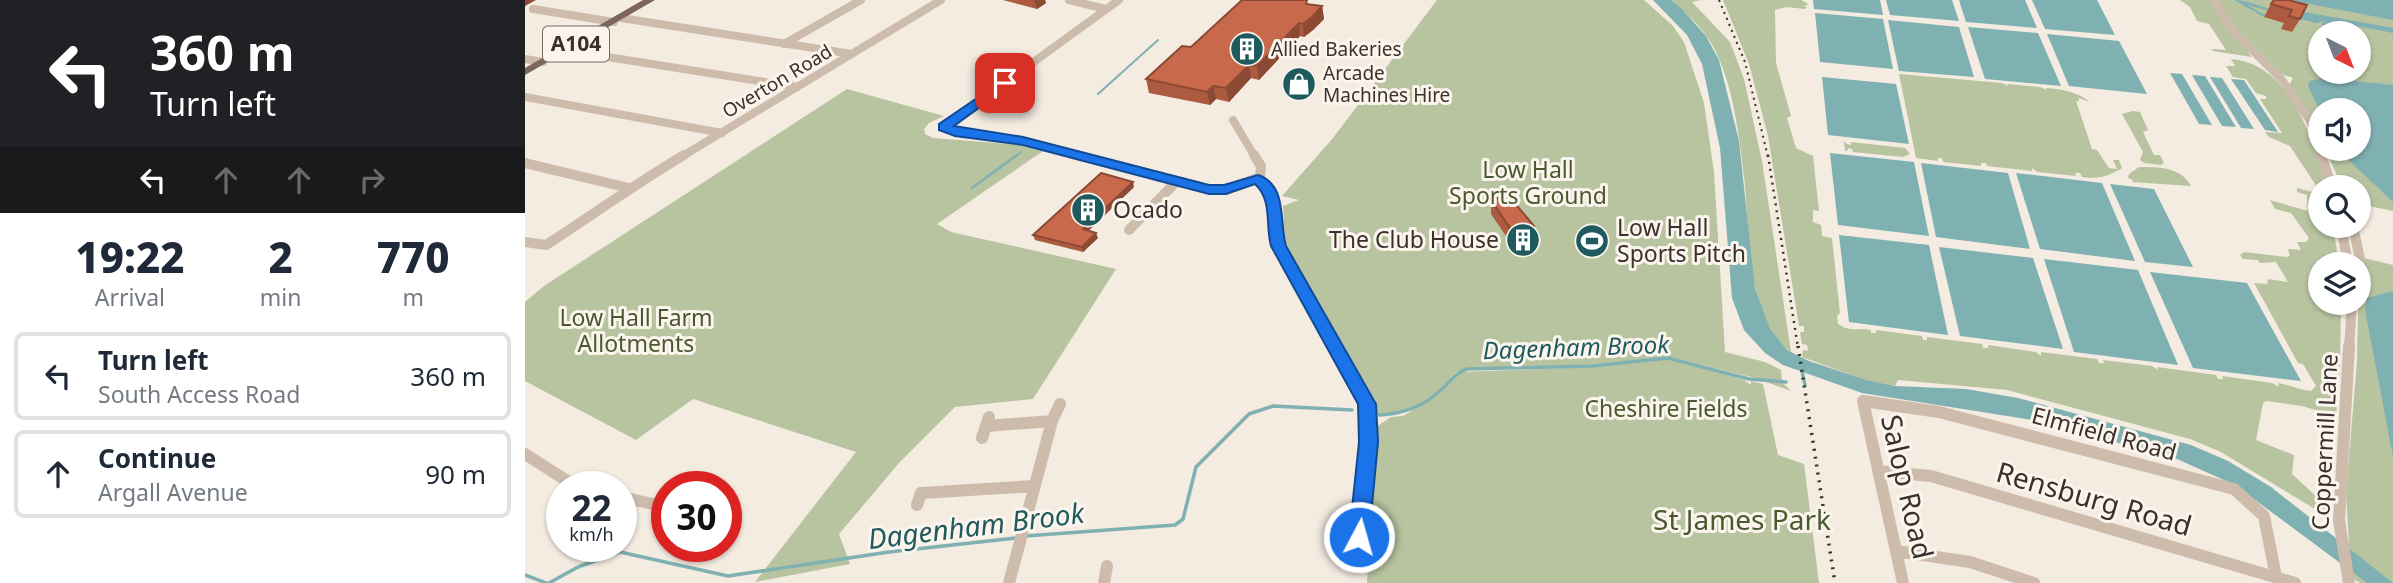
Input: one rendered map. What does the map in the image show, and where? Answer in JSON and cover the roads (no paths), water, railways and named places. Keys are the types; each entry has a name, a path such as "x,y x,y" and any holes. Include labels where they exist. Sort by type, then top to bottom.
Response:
{"main road":[{"name":"A104","path":"525,72 650,0"}],"street":[{"path":"783,44 861,0"},
{"name":"Overton Road","path":"525,243 547,250 629,188 941,0"},
{"path":"1069,0 1107,9"},
{"path":"1119,0 944,127 955,132 1023,141 1177,182 1219,190 1258,179"},
{"path":"2214,0 2239,40 2282,80 2310,121 2328,175"},
{"path":"533,9 852,54"},
{"path":"576,52 797,87"},
{"path":"525,59 543,62"},
{"path":"525,97 722,133"},
{"path":"1233,120 1261,166 1258,179"},
{"path":"525,163 629,188"},
{"path":"1258,179 1268,188 1273,199 1276,239 1283,255 1367,404 1368,442 1356,555"},
{"path":"1129,230 1177,182"},
{"name":"Coppermill Lane","path":"2349,583 2339,520 2350,315"},
{"name":"Salop Road","path":"1863,401 1903,583"},
{"name":"Elmfield Road","path":"1863,401 1939,412 2234,489 2265,516 2276,577"},
{"path":"1009,583 1052,421 1060,404"},
{"path":"985,427 1052,421"},
{"path":"525,454 552,471"},
{"name":"Rensburg Road","path":"1878,471 1931,476 2294,583"},
{"path":"917,505 921,493 1034,485"},
{"path":"1896,551 1970,562 2034,583"},
{"path":"1104,583 1107,566"}],"water":[{"path":"1653,0 1671,0 1683,10 1706,36 1719,60 1739,141 1755,289 1770,329 1787,350 1809,361 1866,380 1895,386 1966,389 2018,398 2191,445 2228,461 2271,487 2393,583 2367,583 2235,485 2177,459 2038,421 1862,393 1783,365 1765,353 1744,330 1732,298 1720,148 1702,64 1687,35"},
{"path":"1813,0 1880,0 1883,15 1814,9"},
{"path":"1886,0 1952,0 1959,21 1890,15"},
{"path":"1959,0 2025,0 2037,28 1966,22"},
{"path":"2032,0 2097,0 2115,35 2045,29"},
{"path":"2234,0 2280,11 2293,10 2354,21 2308,21 2247,5 2265,15 2264,17"},
{"path":"2288,0 2393,0 2393,20 2299,2"},
{"path":"1815,13 1883,19 1893,69 1820,62"},
{"path":"1888,20 1959,27 1974,77 1899,71"},
{"path":"2371,24 2393,28 2393,33 2371,29"},
{"path":"1968,27 2038,33 2061,86 1985,79"},
{"path":"2047,34 2119,41 2147,94 2069,86"},
{"path":"2170,73 2182,74 2212,125 2199,124"},
{"path":"2192,75 2205,76 2236,127 2222,126"},
{"path":"1822,77 1896,84 1909,144 1828,135"},
{"path":"2210,77 2222,78 2254,129 2241,128"},
{"path":"2231,79 2244,80 2278,132 2265,130"},
{"path":"2371,83 2393,85 2393,202 2371,181 2371,175 2364,175 2349,161 2371,161 2371,98 2314,98 2308,86"},
{"path":"1830,153 1914,162 1929,236 1838,225"},
{"path":"1921,163 2008,173 2030,249 1936,237"},
{"path":"2016,173 2102,183 2135,261 2040,249"},
{"path":"2110,184 2154,189 2193,267 2145,262"},
{"path":"1839,235 1929,245 1948,335 1849,322"},
{"path":"1939,247 2033,258 2063,349 1960,336"},
{"path":"2044,259 2138,270 2178,365 2074,352"},
{"path":"2150,272 2247,283 2301,381 2193,368"},
{"path":"2393,291 2393,457 2366,315 2371,315 2371,297"}],"waterway":[{"path":"1098,94 1158,40"},
{"path":"1015,157 1021,152"},
{"path":"972,188 1017,155"},
{"name":"Dagenham Brook","path":"1379,415 1420,405 1467,369 1592,366 1668,358 1749,379 1786,382"},
{"name":"Dagenham Brook","path":"1802,371 1805,385"},
{"name":"Dagenham Brook","path":"1026,536 1175,525 1183,519 1196,467 1249,414 1273,406 1352,410"},
{"name":"Dagenham Brook","path":"549,583 578,567 620,552 728,576 889,552 1016,538"},
{"name":"Dagenham Brook","path":"525,575 546,583"}],"railway":[{"path":"1719,0 1745,62 1768,157"},
{"path":"1768,155 1798,348"},
{"path":"1798,346 1835,583"}],"place":[{"name":"Allied Bakeries","path":"1247,49"},
{"name":"Arcade Machines Hire","path":"1299,84"},
{"name":"Ocado","path":"1088,210"},
{"name":"The Club House","path":"1523,240"},
{"name":"Low Hall Sports Pitch","path":"1592,241"}],"park label":[{"name":"Low Hall Sports Ground","path":"1528,183"},
{"name":"Low Hall Farm Allotments","path":"636,331"},
{"name":"Cheshire Fields","path":"1666,409"},
{"name":"St James Park","path":"1742,520"}]}
